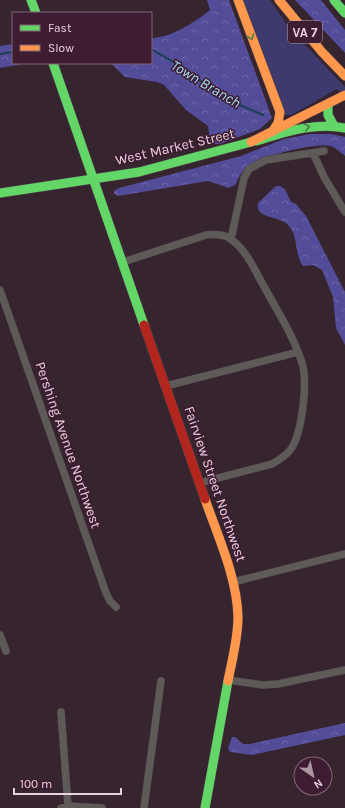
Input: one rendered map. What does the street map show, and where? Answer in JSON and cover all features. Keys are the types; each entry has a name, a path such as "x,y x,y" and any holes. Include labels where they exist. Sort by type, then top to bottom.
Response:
{"main road":[{"path":"31,0 36,12"},
{"path":"238,0 280,112 278,123 272,132"},
{"name":"VA 7","path":"279,0 322,52 345,76"},
{"path":"334,0 345,13"},
{"name":"Fairview Street Northwest","path":"53,64 233,582 237,603 238,621 205,808"},
{"name":"West Market Street","path":"0,193 94,179 165,166 256,141 343,96"},
{"path":"328,105 328,115 334,126"},
{"path":"256,141 311,126 334,126 345,128"}],"street":[{"path":"231,239 244,178 249,169 266,160 324,151"},
{"path":"313,153 324,177 345,212"},
{"path":"123,262 206,234 221,234 231,239 245,253 298,352 304,372 304,387 300,422 295,442 291,449 272,464 199,483"},
{"name":"Pershing Avenue Northwest","path":"0,290 106,594 110,601 116,606"},
{"path":"166,386 298,352"},
{"path":"233,582 345,554"},
{"path":"0,635 6,651"},
{"path":"228,680 278,684 345,670"},
{"path":"144,808 161,681"},
{"path":"61,712 65,807 102,808"}],"shaded area":[{"path":"242,0 270,0 290,29 345,87 345,99 337,89 291,115 285,115"}],"green space":[{"path":"207,0 229,0 272,118 260,129 220,144 213,144 210,140 208,126 186,110 164,85 157,82 125,77 110,64 152,64 152,38 175,32 210,10"},
{"path":"295,0 321,0 345,30 345,53"},
{"path":"12,44 12,64 22,64 0,68 0,46"},
{"path":"310,134 331,134 345,137 345,156 333,147 326,146 291,150 257,161 250,165 241,173 236,184 229,188 208,181 118,196 114,194 114,191 119,188 241,156 284,139"},
{"path":"276,186 280,186 285,189 291,202 296,204 306,216 345,292 345,345 336,328 333,297 322,270 313,265 303,266 298,256 294,234 288,225 284,222 264,215 258,208 258,203"},
{"path":"345,723 345,735 252,755 230,752 228,748 232,737 235,737 243,744 250,744"}],"waterway":[{"name":"Town Branch","path":"152,50 177,64 226,99 263,115"},
{"name":"Town Branch","path":"0,54 12,52"}],"traffic: fast":[{"path":"31,0 36,12"},
{"path":"334,0 345,13"},
{"path":"53,64 144,325"},
{"path":"328,105 328,115 334,126"},
{"path":"256,141 289,131 311,127 334,126 345,128"},
{"path":"0,193 139,172 251,142"},
{"path":"205,808 228,681"}],"traffic: slow":[{"path":"238,0 280,112 278,123 272,132"},
{"path":"279,0 322,52 345,76"},
{"path":"251,142 345,95"},
{"path":"205,499 231,572 237,602 237,633 228,681"}],"traffic: jam":[{"path":"144,325 205,499"}]}
